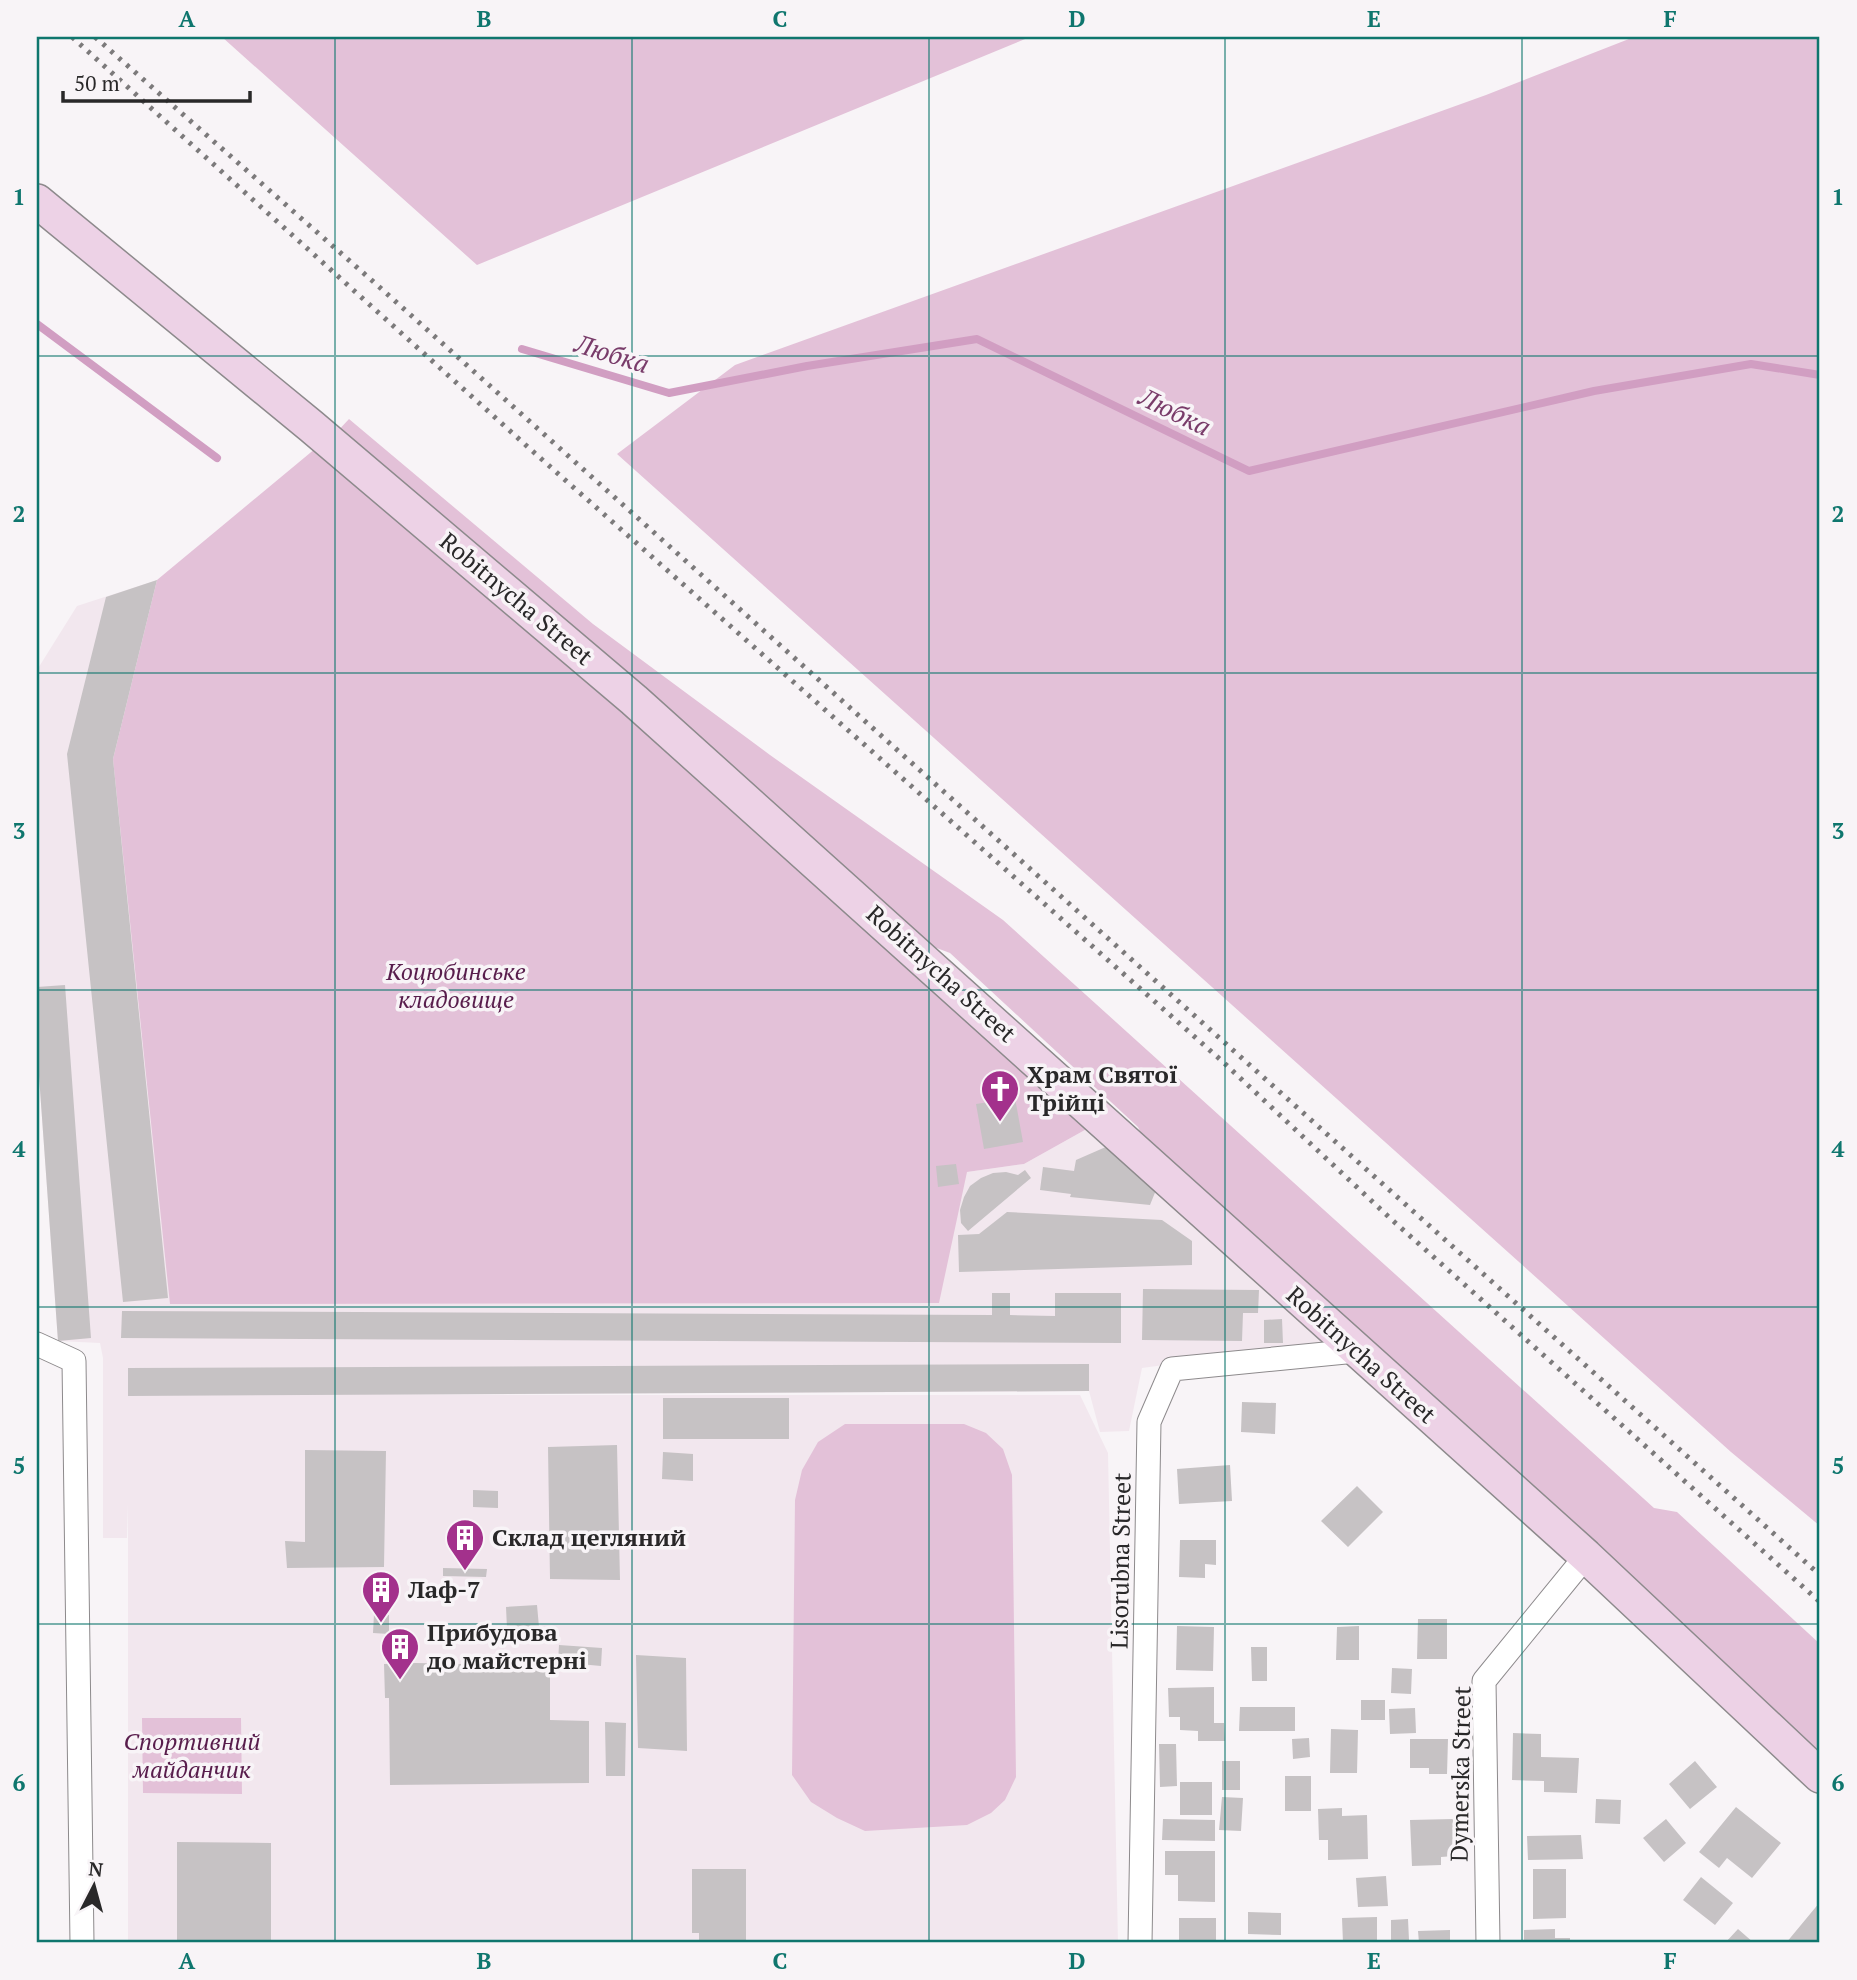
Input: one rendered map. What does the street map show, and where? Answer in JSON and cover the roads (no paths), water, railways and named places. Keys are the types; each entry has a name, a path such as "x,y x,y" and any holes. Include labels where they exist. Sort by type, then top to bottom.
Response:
{"street":[{"name":"Robitnycha Street","path":"37,201 311,426 634,700 1586,1556 1820,1776"},
{"path":"37,1344 74,1361 82,1943"},
{"name":"Lisorubna Street","path":"1140,1943 1149,1422 1172,1369 1356,1351"},
{"name":"Dymerska Street","path":"1488,1943 1484,1681 1586,1556"}],"waterway":[{"name":"Любка","path":"37,324 217,458"},
{"name":"Любка","path":"522,349 669,393 807,366 977,339 1249,471 1594,391 1751,364 1820,375"}],"railway":[{"path":"72,37 529,448 1222,1061 1391,1219 1820,1602"},
{"path":"95,37 385,292 1820,1575"}],"place":[{"name":"Храм Святої Трійці","path":"1000,1123"},
{"name":"Склад цегляний","path":"465,1572"},
{"name":"Лаф-7","path":"381,1624"},
{"name":"Прибудова до майстерні","path":"400,1681"}],"park label":[{"name":"Коцюбинське кладовище","path":"456,986"},
{"name":"Спортивний майданчик","path":"192,1756"}]}
